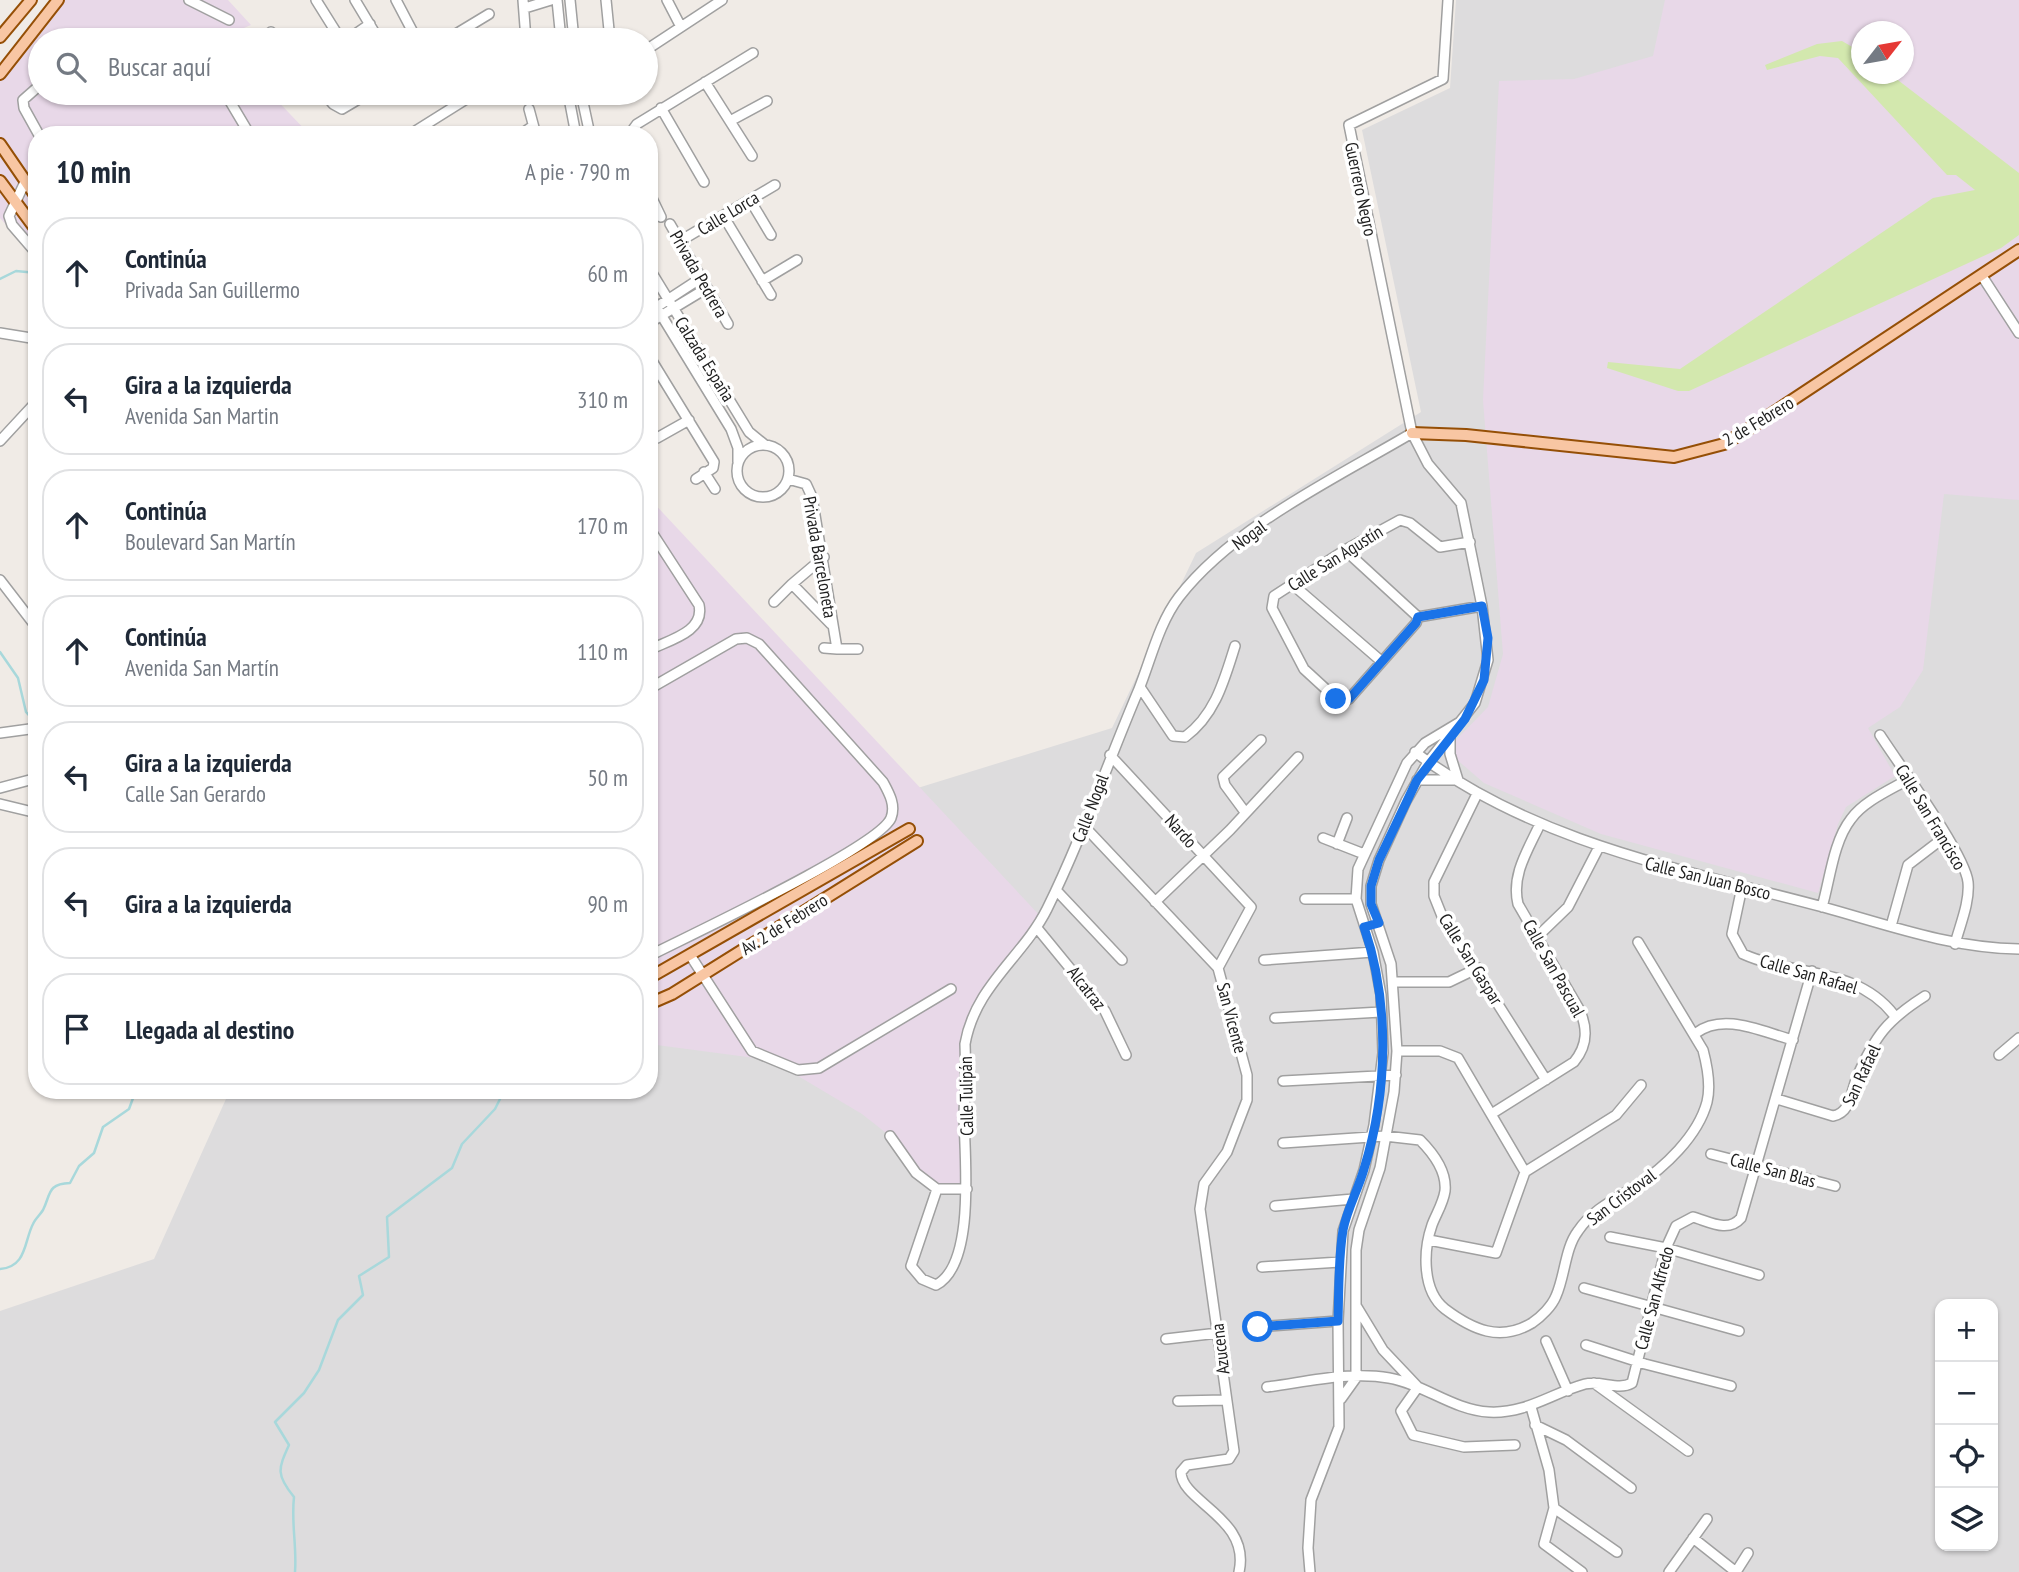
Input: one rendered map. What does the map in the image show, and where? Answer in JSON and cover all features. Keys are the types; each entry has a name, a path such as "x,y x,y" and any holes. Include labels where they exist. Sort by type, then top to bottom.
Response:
{"main road":[{"path":"0,37 31,0"},
{"path":"36,28 58,0"},
{"path":"0,74 28,38"},
{"path":"0,144 28,186"},
{"path":"0,181 28,218"},
{"name":"2 de Febrero","path":"1412,433 1466,435 1674,457 1699,452 1747,430 2019,250"},
{"name":"Av. 2 de Febrero","path":"658,973 909,829"},
{"name":"Av. 2 de Febrero","path":"658,1000 672,994 916,841"}],"street":[{"path":"189,0 229,20"},
{"path":"316,0 334,28"},
{"path":"355,0 372,28"},
{"path":"409,0 397,3 411,28"},
{"path":"525,28 524,4 554,0 559,28"},
{"path":"570,0 573,28"},
{"path":"606,0 609,28"},
{"path":"667,0 681,27"},
{"path":"658,42 722,0"},
{"name":"Guerrero Negro","path":"1412,433 1349,125 1443,79 1448,0"},
{"path":"466,28 489,14"},
{"path":"364,28 370,24"},
{"path":"636,126 753,53"},
{"path":"705,82 752,156"},
{"path":"28,96 23,100 24,108 34,126"},
{"path":"730,121 767,101"},
{"path":"232,105 245,126"},
{"path":"423,126 456,105"},
{"path":"570,105 574,126"},
{"path":"584,105 588,126"},
{"path":"661,108 705,182"},
{"path":"529,109 533,126"},
{"path":"25,182 9,216 12,225 28,244"},
{"name":"Calle Lorca","path":"680,242 775,185"},
{"path":"750,200 771,235"},
{"name":"Privada Pedrera","path":"658,211 661,217"},
{"path":"724,217 771,295"},
{"name":"Privada Pedrera","path":"670,224 729,324"},
{"path":"762,281 797,260"},
{"path":"1982,276 2019,333"},
{"path":"658,306 701,278"},
{"name":"Calzada España","path":"658,283 749,432 765,445"},
{"path":"658,318 707,288"},
{"name":"Calzada España","path":"658,312 663,316 720,409 736,439 738,461"},
{"path":"0,333 28,338"},
{"path":"658,380 689,421 715,464 700,475 715,489"},
{"path":"720,409 731,401"},
{"path":"0,441 28,411"},
{"path":"658,438 689,421"},
{"path":"1310,1572 1308,1548 1311,1500 1339,1427 1341,1399 1337,1378 1338,1321 1343,1231 1372,1137 1380,1074 1381,1012 1373,952 1356,899 1358,869 1396,780 1415,752 1448,733 1465,719 1475,703 1488,660 1482,606 1461,503 1428,464 1412,433"},
{"name":"Nogal","path":"1140,687 1171,609 1212,563 1248,534 1412,433"},
{"path":"765,445 775,448 785,458 788,479 774,495 754,496 740,484 738,461 747,450 765,445"},
{"name":"Privada Barceloneta","path":"788,479 802,482 810,489 824,557 836,649"},
{"name":"Calle San Agustín","path":"1381,661 1349,699 1341,703 1304,669 1272,608 1274,596 1345,550 1400,520 1410,523 1440,547 1470,542"},
{"path":"658,542 699,605 701,614 695,627 658,646"},
{"path":"1345,550 1418,617"},
{"path":"774,602 824,557"},
{"path":"0,580 28,616"},
{"path":"792,584 831,624"},
{"path":"1292,584 1381,661 1416,623 1418,617"},
{"path":"1418,617 1482,606"},
{"path":"658,684 736,639 747,638 759,644 874,772 892,800 891,817 884,827 848,854 658,951"},
{"path":"1140,687 1174,736 1185,737 1200,726 1221,689 1235,646"},
{"path":"824,648 858,649"},
{"name":"Calle Nogal","path":"1037,928 1084,826 1110,755 1140,687"},
{"path":"0,733 28,729"},
{"path":"1341,1399 1356,1378 1359,1230 1380,1168 1396,1075 1393,982 1379,923 1371,904 1374,876 1417,780 1448,733"},
{"path":"1417,780 1458,780 1450,754 1448,733"},
{"name":"Calle San Francisco","path":"1880,735 1946,836 1968,879 1968,893 1955,944"},
{"path":"1245,812 1225,785 1226,771 1261,740"},
{"name":"Calle San Juan Bosco","path":"1415,752 1477,794 1599,848 1955,944 2019,949"},
{"name":"Nardo","path":"1110,755 1251,907 1218,968"},
{"path":"1084,826 1154,902 1203,856 1298,757"},
{"path":"1822,907 1849,820 1860,809 1909,779"},
{"path":"0,788 28,780"},
{"name":"Calle San Gaspar","path":"1477,794 1434,882 1433,896 1546,1080"},
{"path":"0,804 28,811"},
{"path":"1337,844 1347,818"},
{"name":"Calle San Pascual","path":"1493,1113 1574,1062 1583,1052 1586,1037 1585,1021 1579,1009 1518,904 1515,890 1517,876 1540,824"},
{"path":"909,829 915,832 916,841"},
{"path":"1891,926 1908,865 1946,836"},
{"path":"1323,838 1364,854"},
{"path":"1538,936 1568,907 1599,848"},
{"name":"Calle San Rafael","path":"1742,887 1732,934 1743,954 1753,959 1812,971 1880,997 1894,1015"},
{"path":"1056,890 1122,960"},
{"path":"1305,899 1356,899"},
{"name":"San Vicente","path":"1154,902 1218,968 1247,1075"},
{"path":"1364,927 1379,923"},
{"name":"Alcatraz","path":"1037,928 1094,995 1126,1055"},
{"name":"Calle Tulipán","path":"937,1189 911,1266 928,1283 936,1286 943,1282 960,1241 967,1189 964,1116 968,1025 1003,968 1037,928"},
{"name":"San Cristoval","path":"1283,1143 1385,1136 1420,1140 1441,1170 1445,1189 1429,1240 1426,1263 1428,1283 1438,1304 1480,1331 1500,1335 1519,1330 1539,1318 1555,1298 1576,1233 1594,1213 1652,1175 1691,1133 1707,1102 1707,1064 1696,1033 1638,942"},
{"path":"1264,960 1373,952"},
{"path":"690,955 746,1045 761,1056 805,1071 819,1068 951,989"},
{"path":"1393,982 1449,982 1478,968"},
{"name":"Calle San Alfredo","path":"1418,1387 1446,1401 1490,1412 1531,1407 1592,1382 1629,1385 1635,1378 1667,1248 1676,1226 1684,1219 1693,1217 1727,1227 1735,1226 1741,1218 1812,971"},
{"path":"1894,1015 1925,996"},
{"path":"1275,1018 1381,1012"},
{"name":"San Rafael","path":"1777,1099 1833,1116 1845,1111 1865,1060 1894,1015"},
{"path":"1696,1033 1706,1025 1726,1022 1793,1040"},
{"path":"1999,1055 2019,1038"},
{"path":"1397,1051 1440,1051 1458,1058 1493,1113 1525,1172"},
{"name":"Azucena","path":"1238,1572 1238,1552 1232,1533 1181,1478 1181,1472 1187,1465 1233,1456 1200,1209 1204,1184 1227,1152 1247,1100 1247,1075"},
{"path":"1283,1081 1396,1075"},
{"path":"1429,1240 1496,1253 1525,1172 1616,1115 1641,1085"},
{"path":"890,1136 916,1172 937,1189 967,1189"},
{"name":"Calle San Blas","path":"1712,1154 1835,1186"},
{"path":"1275,1206 1353,1199"},
{"path":"1610,1237 1667,1248 1759,1275"},
{"path":"1262,1267 1340,1262"},
{"path":"1584,1288 1739,1331"},
{"path":"1356,1306 1382,1350 1418,1387"},
{"path":"1258,1327 1338,1321"},
{"path":"1166,1339 1218,1333"},
{"path":"1546,1341 1568,1391"},
{"path":"1586,1345 1637,1362 1731,1386"},
{"path":"1267,1387 1337,1378 1389,1378 1418,1387"},
{"path":"1592,1382 1688,1451"},
{"path":"1418,1387 1401,1411 1413,1434 1464,1447 1515,1445"},
{"path":"1178,1401 1225,1400"},
{"path":"1531,1407 1549,1470 1554,1508 1544,1544 1582,1572"},
{"path":"1535,1425 1566,1440 1632,1488"},
{"path":"1554,1508 1617,1552"},
{"path":"1669,1572 1707,1519"},
{"path":"1693,1538 1736,1572 1748,1553"}],"shaded area":[{"path":"58,0 228,0 251,25 244,28 36,28"},
{"path":"1456,0 2019,0 2019,1572 0,1572 0,1311 154,1259 226,1099 658,1099 658,868 1112,728 1196,553 1421,412 1362,130 1450,88"},
{"path":"1665,0 2019,0 2019,500 1944,494 1923,670 1900,707 1868,728 1895,776 1846,807 1838,824 1818,893 1601,834 1484,783 1455,758 1455,741 1488,707 1503,654 1483,400 1499,81 1574,79 1653,56"},
{"path":"28,38 28,105 281,105 301,126 28,126 28,250 0,218 0,74"},
{"path":"658,508 1042,918 968,1025 967,1189 937,1189 925,1181 890,1136 862,1114 793,1073 755,1058 658,1045"}],"green space":[{"path":"1842,41 1851,46 1851,72 1838,58 1820,56 1767,70 1765,65 1817,44"},
{"path":"1862,84 1903,84 2019,173 2019,235 2001,248 1689,391 1678,391 1607,368 1608,362 1680,369 1933,198 1975,190 1956,175 1947,175"}],"waterway":[{"path":"0,279 16,271 28,272"},
{"path":"0,652 18,678 28,714"},
{"path":"0,1269 15,1264 20,1258 33,1224 53,1188 70,1183 79,1166 94,1153 103,1127 129,1109 133,1099"},
{"path":"295,1572 294,1497 284,1483 281,1472 289,1445 275,1422 304,1393 319,1370 338,1320 363,1295 359,1276 389,1257 387,1217 452,1168 462,1144 495,1109 500,1099"}],"route":[{"path":"1258,1327 1338,1321 1343,1231 1364,1170 1378,1102 1383,1053 1381,995 1373,952 1364,927 1379,923 1371,904 1371,886 1379,860 1417,780 1475,703 1488,660 1488,638 1482,606 1418,617 1416,623 1349,699 1341,703 1336,699"}]}
